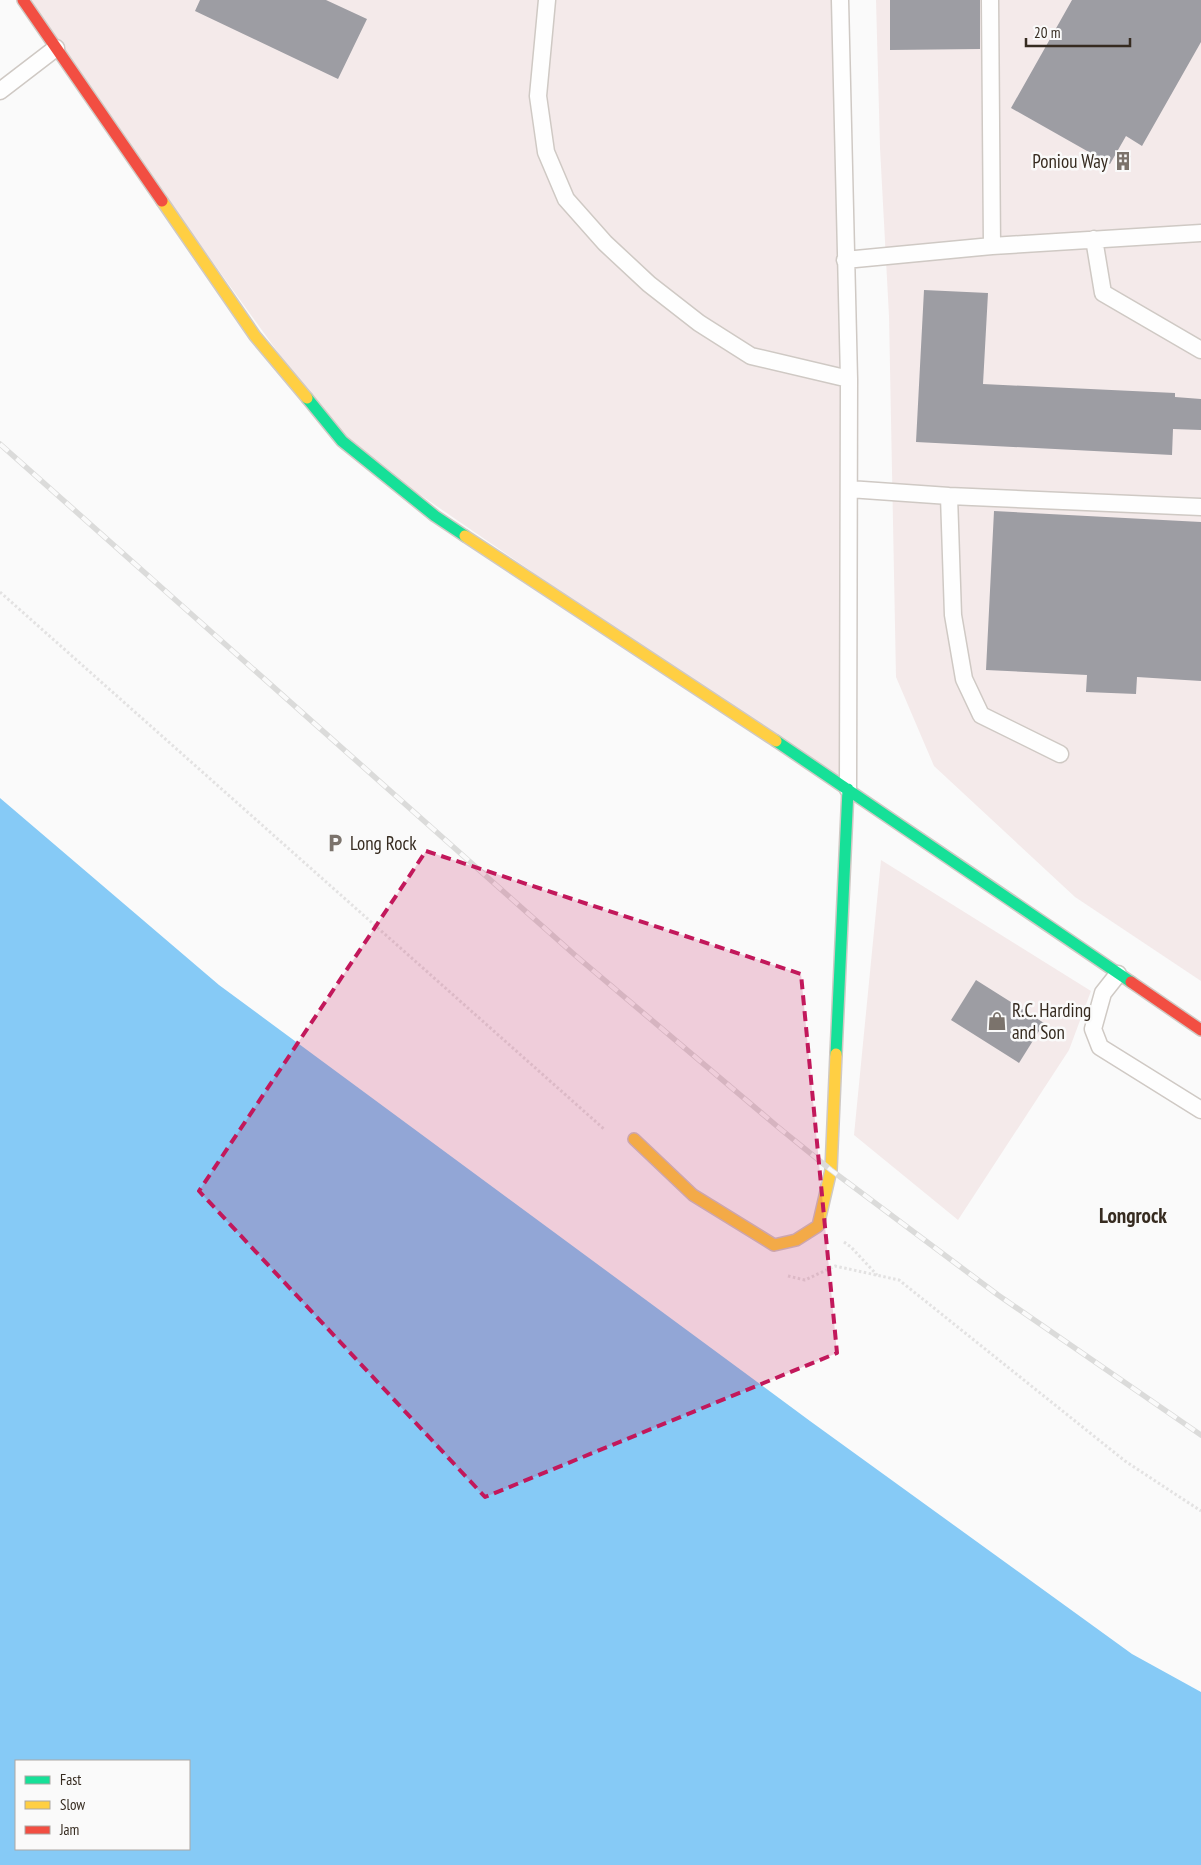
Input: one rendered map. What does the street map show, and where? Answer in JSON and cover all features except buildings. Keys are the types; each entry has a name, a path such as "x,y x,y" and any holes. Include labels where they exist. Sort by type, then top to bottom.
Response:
{"street":[{"path":"23,0 255,336 342,441 434,516 848,789 1201,1030"},
{"path":"634,1139 693,1195 774,1245 796,1240 818,1226 831,1170 848,789"}],"lane":[{"path":"547,0 538,96 546,152 566,198 605,243 649,284 699,324 751,356 849,379"},
{"path":"840,0 849,379 848,789"},
{"path":"990,0 992,246"},
{"path":"0,91 56,48"},
{"path":"845,260 992,246 1201,233"},
{"path":"1094,240 1103,293 1201,350"},
{"path":"849,489 949,496 1201,506"},
{"path":"949,496 953,615 964,678 981,715 1060,754"},
{"path":"1118,974 1104,993 1093,1029 1100,1047 1201,1110"}],"path":[{"path":"0,592 609,1133"},
{"path":"818,1226 851,1247 877,1276"},
{"path":"786,1276 805,1280 835,1266 899,1280 1125,1461 1201,1511"}],"highlighted area":[{"path":"426,851 801,974 837,1353 485,1497 199,1191"}],"shaded area":[{"path":"23,0 840,0 848,789 342,441"},
{"path":"876,0 1201,0 1201,981 1075,897 934,766 896,677 889,316 880,148"},
{"path":"881,860 1091,991 1069,1050 958,1220 854,1135"}],"water":[{"path":"0,798 219,985 810,1421 1132,1654 1201,1692 1201,1865 0,1865"}],"railway":[{"path":"0,444 576,956 778,1127 831,1170 998,1295 1201,1435"}],"traffic: fast":[{"path":"307,398 342,441 435,516 465,536"},
{"path":"776,741 1131,982"},
{"path":"836,1054 848,789"}],"traffic: slow":[{"path":"162,201 255,336 307,398"},
{"path":"465,536 776,741"},
{"path":"634,1139 693,1195 774,1245 796,1240 818,1226 831,1170 836,1054"}],"traffic: jam":[{"path":"23,0 162,201"},
{"path":"1131,982 1201,1030"}],"place":[{"name":"Poniou Way","path":"1123,161"},
{"name":"Long Rock","path":"335,843"},
{"name":"R.C. Harding and Son","path":"997,1021"}],"district":[{"name":"Longrock","path":"1133,1215"}]}
